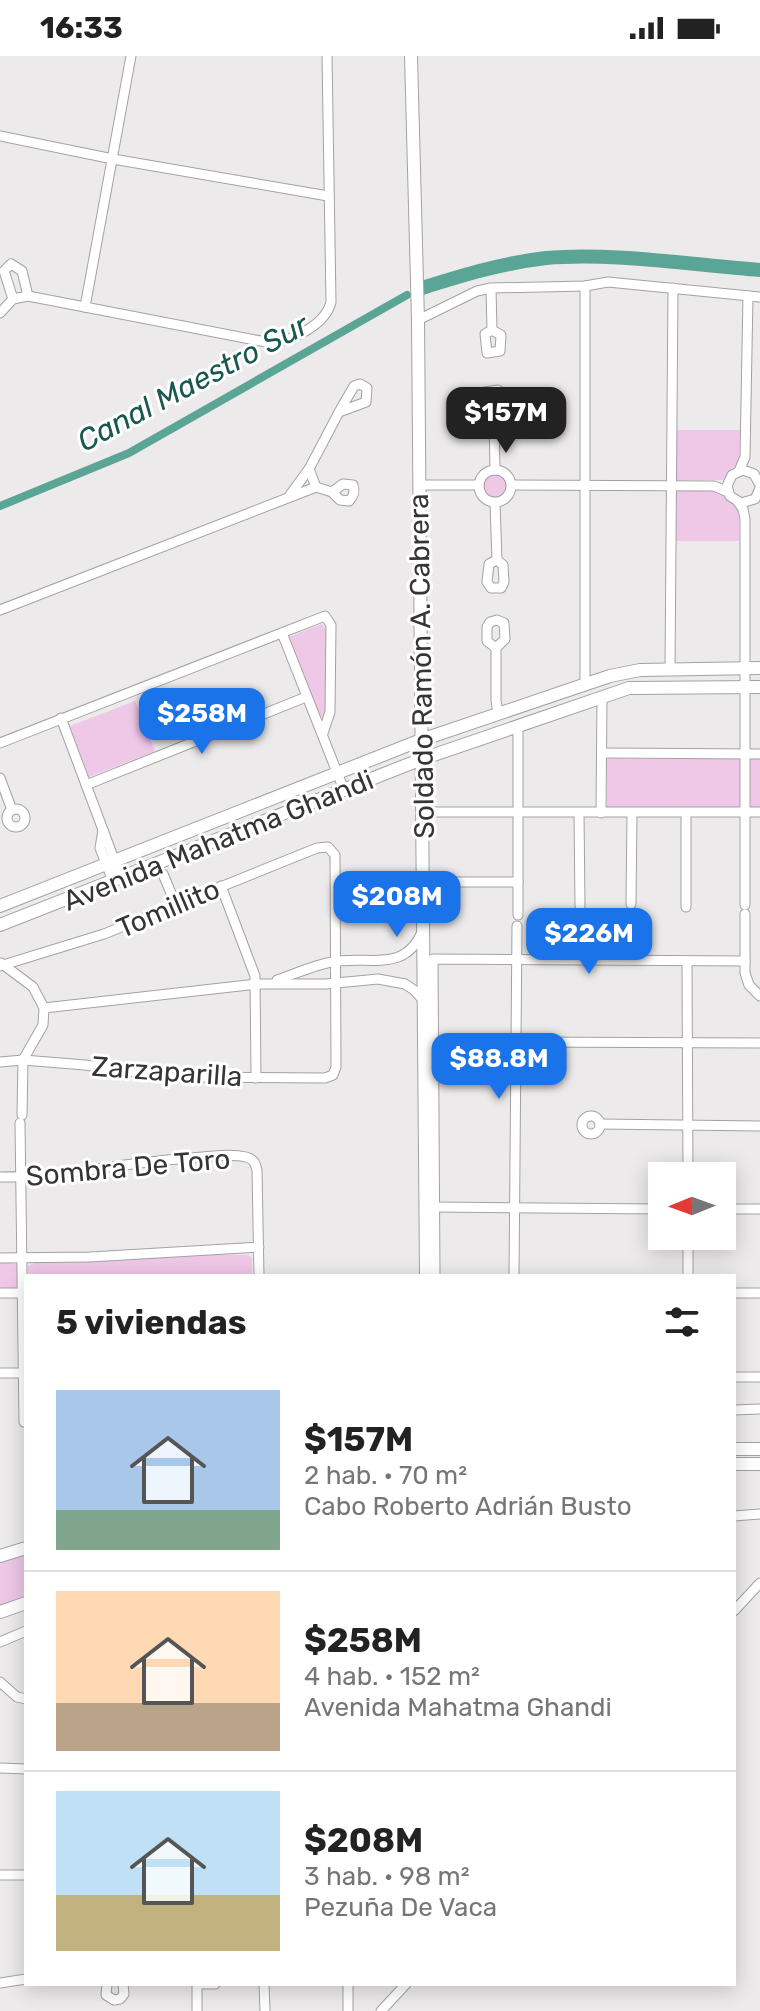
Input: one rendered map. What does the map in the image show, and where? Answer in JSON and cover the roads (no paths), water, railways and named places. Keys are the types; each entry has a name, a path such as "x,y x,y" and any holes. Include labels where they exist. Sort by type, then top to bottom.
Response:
{"main road":[{"name":"Soldado Ramón A. Cabrera","path":"411,56 418,320 426,1274"},
{"name":"Avenida Mahatma Ghandi","path":"0,906 421,740 585,684 631,670 760,668"},
{"name":"Avenida Mahatma Ghandi","path":"0,925 422,759 602,697 641,686 760,687"},
{"path":"736,1449 760,1448"},
{"path":"738,1465 760,1464"},
{"path":"0,1556 24,1549"},
{"path":"0,1612 24,1604"}],"street":[{"path":"85,307 131,56"},
{"path":"0,313 13,299 28,296 263,342 285,341 323,318 330,308 327,56"},
{"path":"0,136 328,196"},
{"path":"13,299 4,271 11,264 22,271 28,296"},
{"path":"418,320 477,291 491,288 585,286 608,282 760,297"},
{"path":"585,286 585,684"},
{"path":"491,288 492,330"},
{"path":"670,669 673,288"},
{"path":"714,486 739,471 745,457 748,296"},
{"path":"290,495 309,469 339,412"},
{"path":"494,415 495,470"},
{"path":"745,457 758,487 745,519 745,961 746,980 760,996"},
{"path":"309,469 316,487"},
{"path":"495,470 505,473 512,485 505,500 495,503 485,499 479,485 482,476 495,470"},
{"path":"739,471 747,470 758,487"},
{"path":"728,492 729,479"},
{"path":"419,485 479,485"},
{"path":"512,485 714,486 728,492 738,502 745,519"},
{"path":"0,610 290,495 316,487 332,492"},
{"path":"738,502 758,487"},
{"path":"495,503 497,560"},
{"path":"0,743 325,616 330,621 330,712 323,733"},
{"path":"282,633 344,790"},
{"path":"496,648 498,714"},
{"path":"86,785 306,697"},
{"path":"601,813 602,697"},
{"path":"61,718 103,830 117,879"},
{"path":"514,1274 518,726"},
{"path":"602,753 760,754"},
{"path":"0,778 12,810"},
{"path":"423,812 760,812"},
{"path":"579,813 580,906"},
{"path":"631,904 632,813"},
{"path":"686,813 686,907"},
{"name":"Tomillito","path":"1,963 92,939 324,846 333,850 336,860 337,960"},
{"path":"163,874 176,905"},
{"path":"424,882 518,882"},
{"path":"221,886 257,984 256,1078"},
{"path":"268,984 337,960 378,960 403,955 418,942 424,929"},
{"path":"435,1274 433,959 745,961"},
{"path":"337,960 337,983"},
{"path":"378,960 378,979"},
{"path":"687,961 688,1162"},
{"path":"1,963 33,987 44,1008 43,1025 23,1060 21,1177 24,1276"},
{"path":"44,1008 257,984 378,979 405,984 424,1001"},
{"name":"Zarzaparilla","path":"0,1062 23,1060 98,1066 161,1076 325,1078 333,1075 336,1067 337,983"},
{"path":"516,1042 760,1043"},
{"path":"600,1124 760,1126"},
{"name":"Sombra De Toro","path":"0,1177 76,1174 154,1162 244,1156 255,1162 259,1247"},
{"path":"435,1207 648,1209"},
{"path":"736,1209 760,1209"},
{"path":"0,1258 90,1257 259,1247 259,1274"},
{"path":"688,1250 688,1274"},
{"path":"0,1293 24,1293"},
{"path":"736,1293 760,1293"},
{"path":"0,1373 24,1373"},
{"path":"736,1377 760,1377"},
{"path":"736,1410 760,1409"},
{"path":"736,1516 760,1514"},
{"path":"736,1609 760,1583"},
{"path":"0,1642 24,1632"},
{"path":"0,1682 24,1698"},
{"path":"0,1768 24,1769"},
{"path":"0,1875 24,1875"},
{"path":"0,1983 24,1979"},
{"path":"107,1986 106,1995 114,2000 124,1994 123,1986"},
{"path":"197,1986 197,2011"},
{"path":"264,1986 265,2011"},
{"path":"348,1986 348,2011"},
{"path":"381,2011 404,1986"}],"waterway":[{"name":"Canal Maestro Sur","path":"422,288 468,274 546,258 625,258 760,270"},
{"name":"Canal Maestro Sur","path":"0,506 129,453 407,295"}]}
